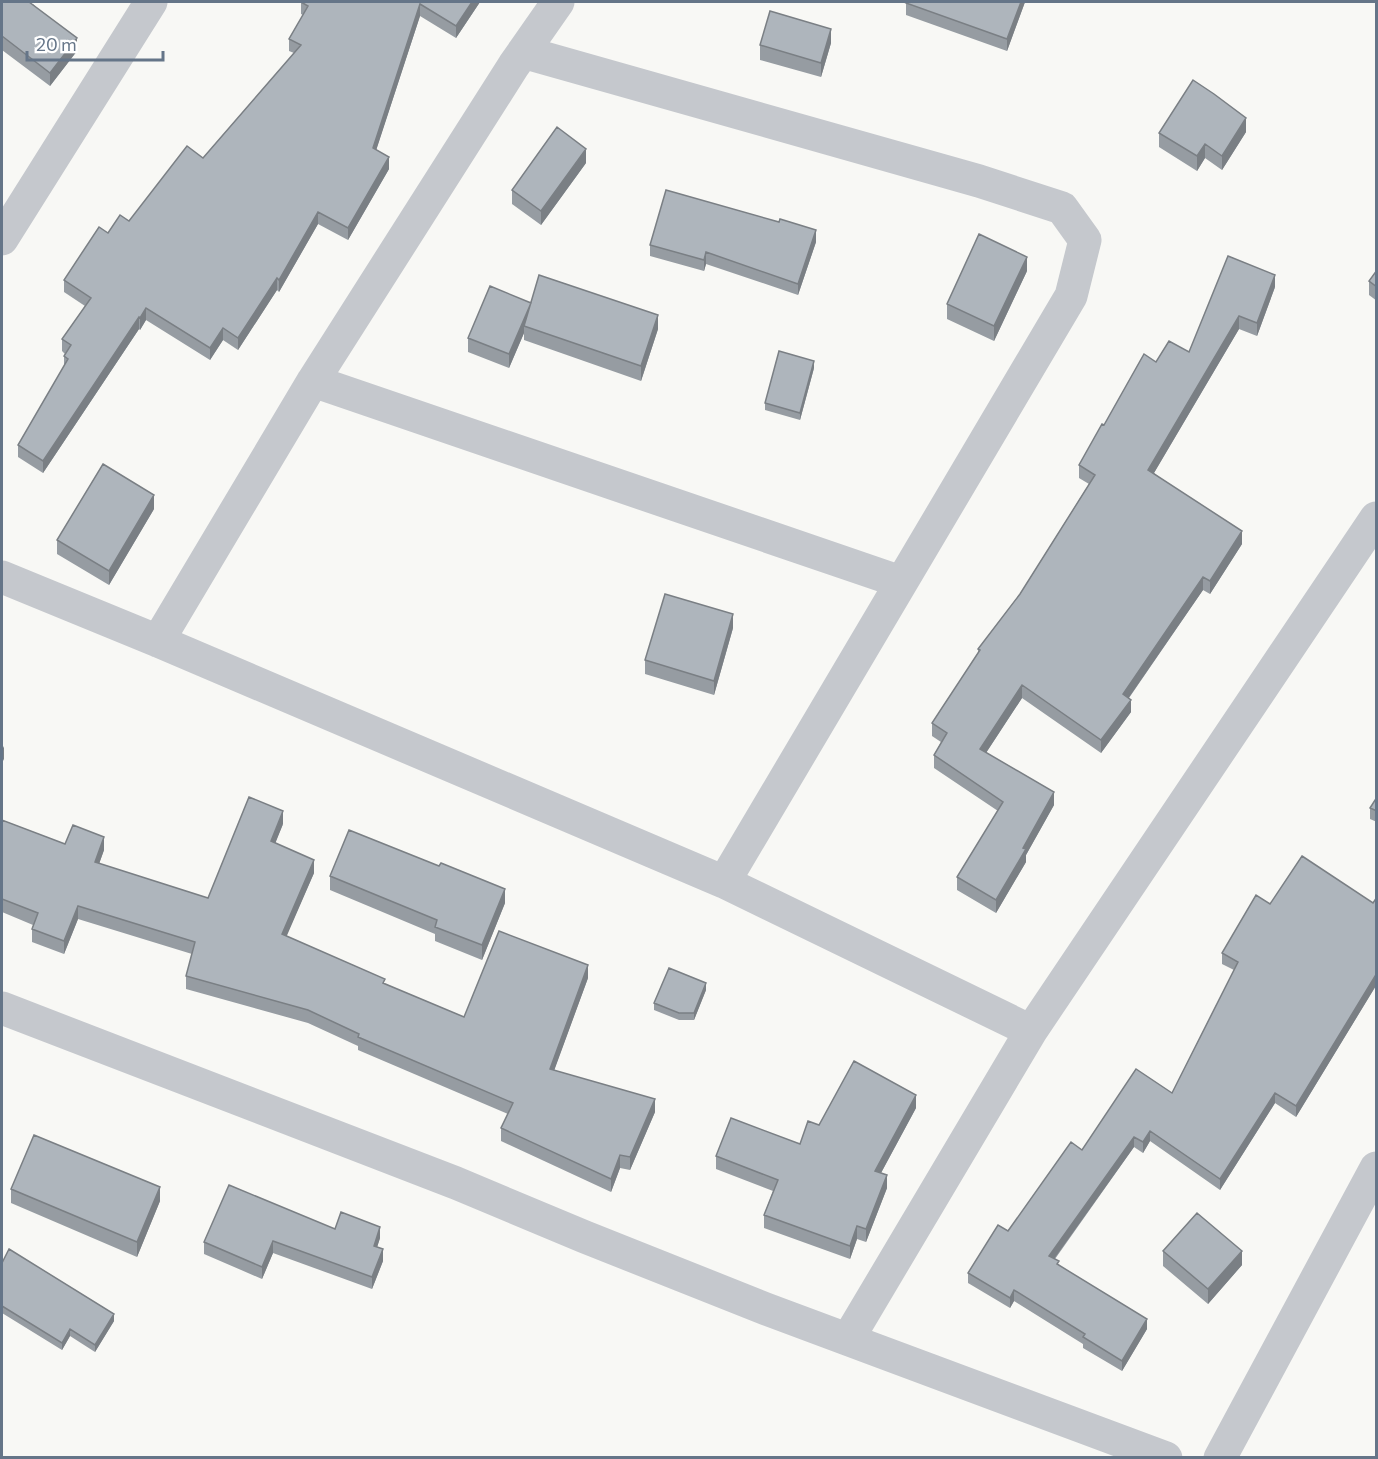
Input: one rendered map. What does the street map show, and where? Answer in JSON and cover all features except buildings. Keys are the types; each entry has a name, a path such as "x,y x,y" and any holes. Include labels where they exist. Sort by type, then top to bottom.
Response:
{"street":[{"path":"2,239 151,2"},
{"path":"158,641 313,381 523,52 558,2"},
{"path":"523,52 968,178 1062,208 1086,240 1071,296 724,882"},
{"path":"313,381 901,582"},
{"path":"848,1338 1031,1031 1377,518"},
{"path":"2,577 724,882 1031,1031"},
{"path":"2,1008 456,1183 766,1309 1166,1458"},
{"path":"1220,1458 1377,1168"}]}
